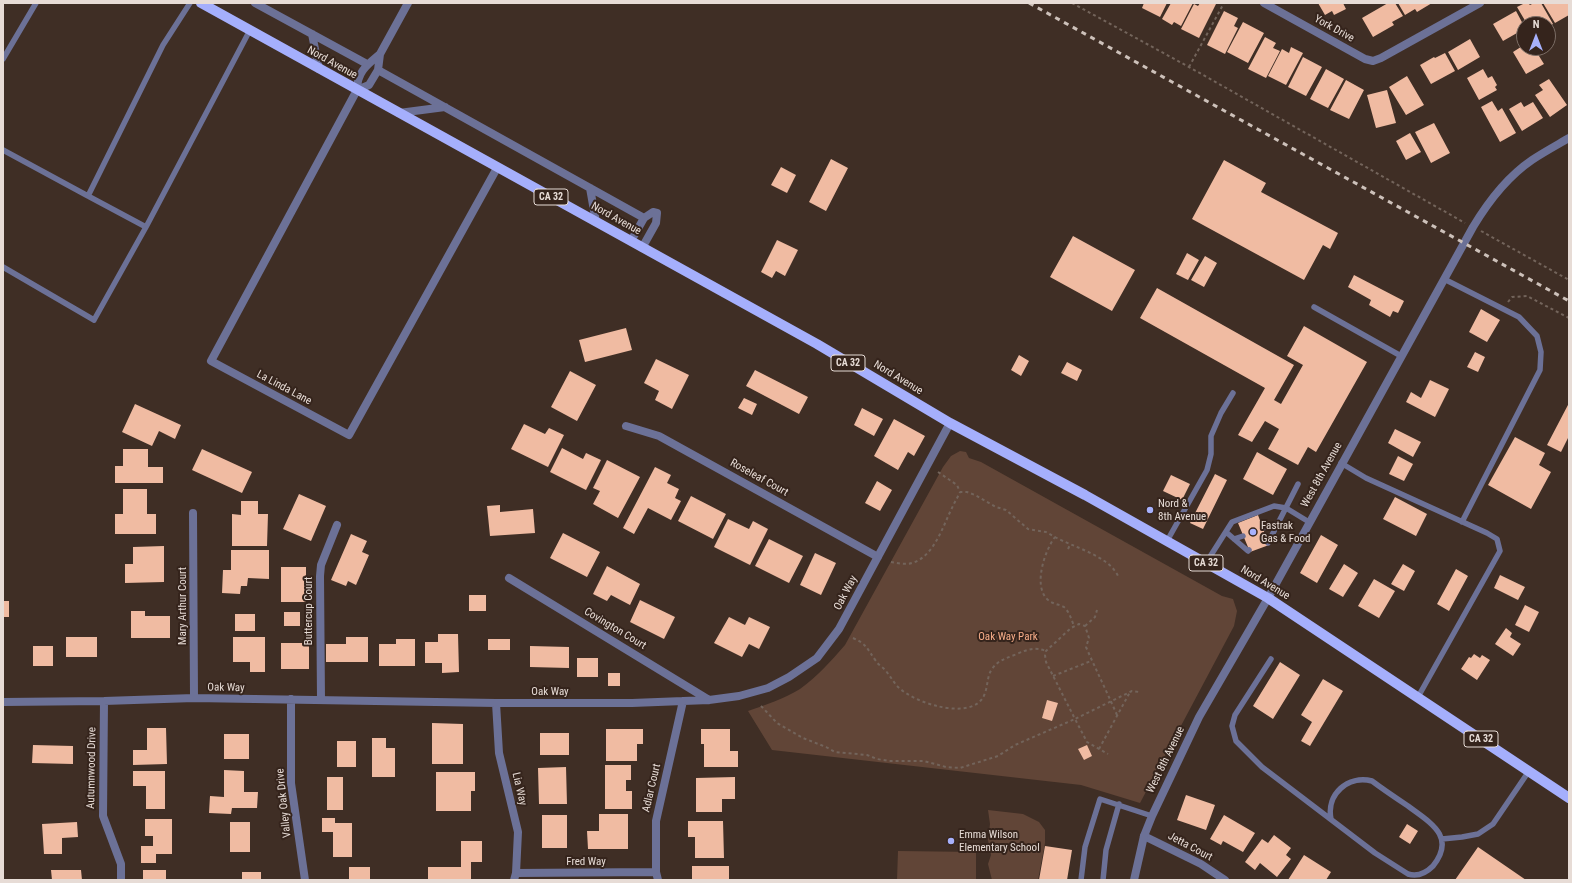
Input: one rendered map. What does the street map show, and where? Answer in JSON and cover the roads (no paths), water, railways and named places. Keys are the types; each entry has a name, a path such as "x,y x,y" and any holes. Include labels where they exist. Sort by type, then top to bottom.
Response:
{"main road":[{"name":"Nord Avenue","path":"201,3 817,344 950,423 1085,495 1268,598 1569,798"}],"street":[{"name":"Nord Avenue","path":"255,3 367,64"},
{"path":"380,54 367,64 357,80 357,90 369,85 378,70 380,54 408,3"},
{"name":"York Drive","path":"1264,3 1365,60 1373,61 1480,3"},
{"path":"312,34 319,69"},
{"name":"Nord Avenue","path":"378,70 644,218"},
{"name":"La Linda Lane","path":"357,90 211,361 349,435 497,168"},
{"path":"398,113 445,107"},
{"name":"West 8th Avenue","path":"1134,880 1144,836 1199,717 1268,598 1341,462 1473,227 1496,194 1510,179 1531,160 1569,138"},
{"path":"590,188 596,222"},
{"path":"631,241 644,218 655,213 656,223 642,248"},
{"name":"Oak Way","path":"3,702 194,698 496,702 683,702 739,696 768,688 800,671 817,658 839,629 950,423"},
{"name":"Roseleaf Court","path":"626,426 659,436 878,557"},
{"name":"Mary Arthur Court","path":"193,513 194,698"},
{"name":"Buttercup Court","path":"320,700 320,576 322,565 337,525"},
{"name":"Covington Court","path":"509,578 709,700"},
{"name":"Valley Oak Drive","path":"291,699 291,783 305,880"},
{"name":"Autumnwood Drive","path":"104,701 102,816 121,864 121,880"},
{"name":"Lia Way","path":"496,702 499,753 518,832 515,876"},
{"name":"Adlar Court","path":"657,876 656,821 683,702"},
{"name":"Jetta Court","path":"1144,836 1201,864 1225,880"},
{"name":"Fred Way","path":"515,876 657,876"}],"lane":[{"path":"3,59 36,3"},
{"path":"88,196 163,45 190,3"},
{"path":"3,267 94,320 146,227 250,30"},
{"path":"3,150 146,227"},
{"path":"1444,279 1520,317 1537,336 1542,352 1540,370 1462,522"},
{"path":"1314,307 1401,356"},
{"path":"1167,541 1207,470 1210,454 1210,436 1221,413 1233,394"},
{"path":"1341,462 1366,478 1487,533 1497,539 1500,551 1418,697"},
{"path":"1268,542 1298,484"},
{"path":"1206,563 1232,522 1274,506 1286,508 1309,522"},
{"path":"1263,528 1278,523"},
{"path":"1226,532 1248,551 1249,550"},
{"path":"1234,539 1243,536"},
{"path":"1271,659 1235,715 1232,726 1236,740 1262,767 1330,819 1375,853 1408,874 1414,876 1428,870 1438,858 1441,850 1442,838 1435,825 1372,782 1363,779 1342,787 1336,794 1330,805 1330,819"},
{"path":"1442,838 1462,837 1478,834 1492,824 1529,771"},
{"path":"1080,880 1085,847 1100,799 1152,816"},
{"path":"1103,880 1106,850 1119,804"}],"railway":[{"path":"1029,3 1569,301"}],"place":[{"name":"Nord & 8th Avenue","path":"1150,510"},
{"name":"Fastrak Gas & Food","path":"1253,532"},
{"name":"Emma Wilson Elementary School","path":"951,841"}],"park label":[{"name":"Oak Way Park","path":"1008,637"}]}
